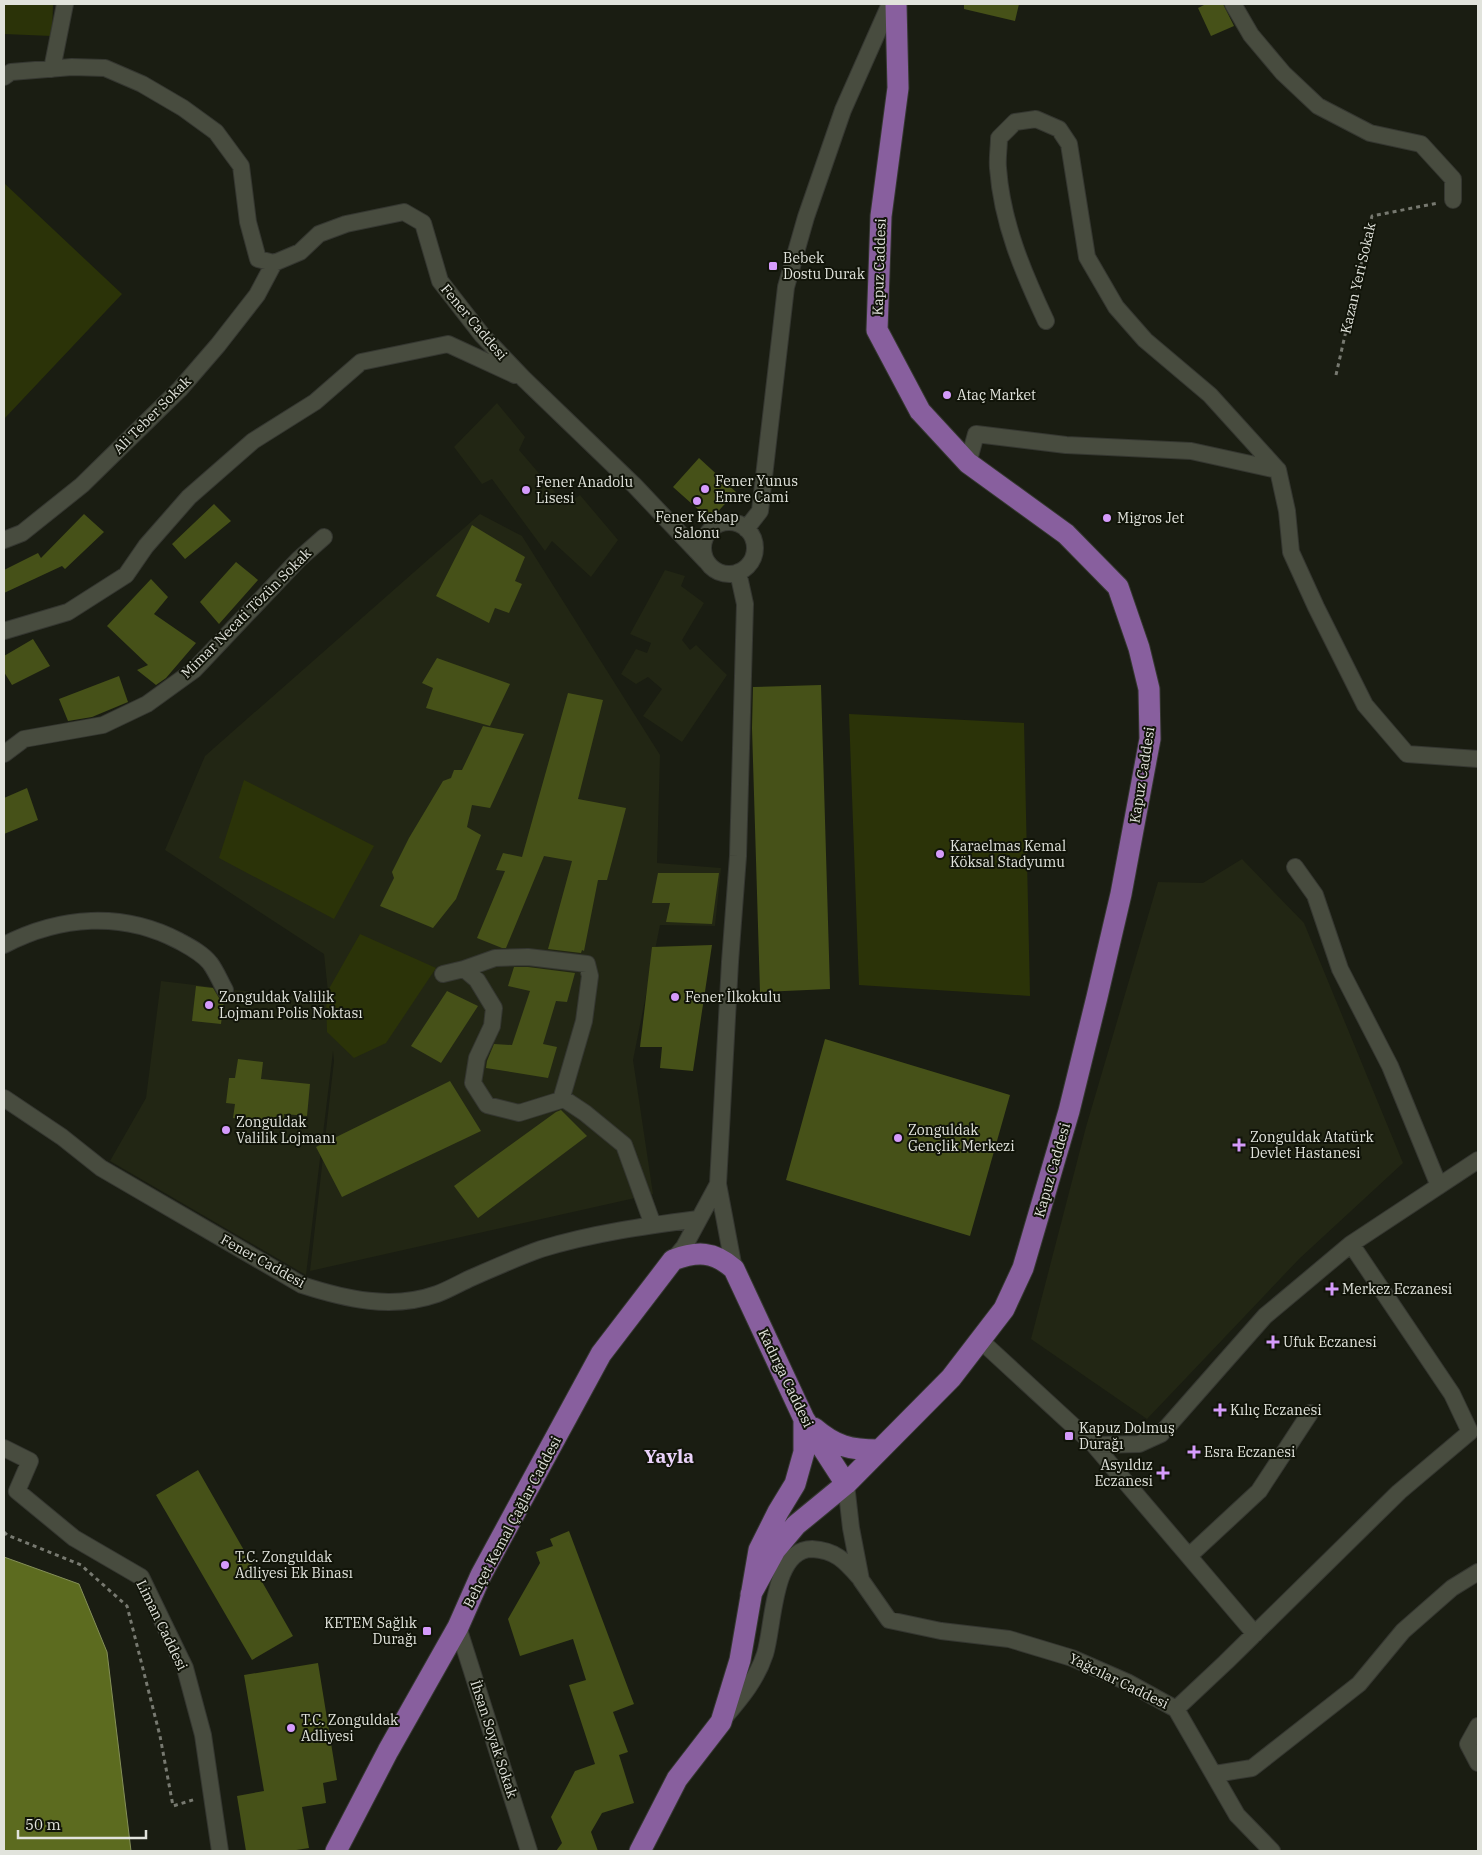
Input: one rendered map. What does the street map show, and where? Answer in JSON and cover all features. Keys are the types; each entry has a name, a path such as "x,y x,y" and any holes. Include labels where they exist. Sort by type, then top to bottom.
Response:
{"main road":[{"name":"Kapuz Caddesi","path":"751,1594 775,1550 791,1531 802,1519 846,1484 950,1378 1004,1309 1023,1268 1069,1111 1121,894 1149,748 1149,689 1139,648 1118,586 1066,534 968,463 920,411 877,330 881,216 898,88 896,4"},
{"path":"674,1260 688,1255 703,1254 722,1259 734,1269"},
{"name":"Behçet Kemal Çağlar Caddesi","path":"336,1851 388,1751 458,1627 485,1567 601,1354 674,1260"},
{"name":"Kadırga Caddesi","path":"734,1269 804,1419 846,1484"},
{"path":"804,1419 824,1437 849,1449 878,1450"},
{"path":"640,1851 677,1779 722,1722 740,1660 759,1550 778,1512 795,1484 804,1452 804,1419"}],"street":[{"path":"52,69 65,4"},
{"path":"746,529 760,511 786,287 806,217 843,110 890,4"},
{"path":"1233,4 1251,35 1283,73 1318,106 1370,133 1421,144 1453,179 1453,200"},
{"path":"6,73 52,69 105,68 142,84 183,108 216,132 241,166 248,222 258,259 274,263"},
{"path":"1046,321 1024,274 1011,236 998,167 999,138 1015,122 1036,119 1058,129 1069,144 1087,257 1116,307 1145,340 1210,395 1278,470 1287,511 1291,552 1365,705 1407,754 1478,759"},
{"name":"Fener Caddesi","path":"274,263 300,252 319,234 346,224 404,212 423,223 440,281 482,335 524,379 635,486 706,561"},
{"name":"Ali Teber Sokak","path":"4,540 22,533 82,485 180,388 218,345 257,295 274,263"},
{"path":"4,631 68,612 126,575 146,546 189,497 253,441 315,402 361,362 448,344 524,379"},
{"path":"968,463 976,434 1066,445 1191,450 1278,470"},
{"path":"731,522 746,529 754,544 754,552 746,567 738,572 724,574 711,567 703,554 703,546 709,531 716,526 731,522"},
{"name":"Mimar Necati Tözün Sokak","path":"4,754 24,739 103,725 146,704 194,670 299,559 324,537"},
{"path":"734,1269 718,1184 730,962 738,856 745,604 738,572"},
{"path":"1295,867 1315,895 1340,969 1390,1066 1439,1186"},
{"path":"4,945 46,928 68,922 89,920 138,926 168,936 195,950 210,963 225,990"},
{"path":"443,974 495,958 528,957 587,964 590,976 584,1021 561,1100"},
{"path":"464,969 476,980 494,1008 492,1026 477,1058 472,1083 487,1105 519,1113 564,1099 585,1113 624,1146 653,1225"},
{"name":"Fener Caddesi","path":"4,1098 62,1137 101,1168 302,1285 334,1295 364,1301 400,1302 436,1294 484,1272 540,1250 609,1231 698,1219"},
{"path":"1094,1445 1139,1444 1161,1434 1265,1316 1350,1244 1478,1160"},
{"path":"674,1260 684,1247 718,1184"},
{"path":"1176,1709 1399,1492 1470,1432 1452,1394 1350,1244"},
{"path":"980,1340 1094,1445 1255,1634"},
{"path":"1189,1556 1259,1491 1310,1413"},
{"name":"Liman Caddesi","path":"4,1448 30,1461 17,1491 74,1538 141,1577 185,1668 203,1735 220,1851"},
{"name":"Yağcılar Caddesi","path":"846,1484 851,1528 861,1580 889,1620 941,1631 1009,1639 1072,1658 1127,1682 1176,1709 1237,1815 1272,1851"},
{"path":"722,1722 750,1688 765,1654 778,1583 790,1559 806,1549 823,1550 843,1559 861,1580"},
{"path":"1215,1774 1252,1768 1260,1762 1359,1684 1403,1631 1452,1588 1478,1572"},
{"name":"İhsan Soyak Sokak","path":"458,1627 529,1851"},
{"path":"1478,1726 1468,1744 1478,1763"}],"path":[{"name":"Kazan Yeri Sokak","path":"1336,375 1372,216 1453,200"},
{"path":"4,1532 7,1535 81,1565 127,1606 160,1736 173,1806 197,1799 198,1808"}],"shaded area":[{"path":"4,4 53,4 52,36 4,34"},
{"path":"4,183 122,294 4,419"},
{"name":"Fener Anadolu Lisesi","path":"497,403 525,437 519,450 566,505 580,495 618,540 591,577 552,541 545,551 492,479 482,484 454,447"},
{"path":"480,514 522,536 660,755 657,863 721,868 715,926 660,925 633,1060 653,1194 310,1271 334,1061 333,1051 306,1275 110,1161 146,1098 161,981 329,1001 324,954 165,850 205,756"},
{"path":"665,570 685,576 681,586 704,603 682,640 690,650 696,645 727,675 682,742 643,716 662,689 648,677 636,684 621,674 636,649 647,653 651,643 630,634"},
{"name":"Karaelmas Kemal Köksal Stadyumu","path":"849,714 1024,723 1030,996 859,985"},
{"path":"244,780 374,846 334,919 219,858"},
{"name":"Zonguldak Atatürk Devlet Hastanesi","path":"1242,859 1304,923 1403,1163 1299,1259 1147,1419 1031,1339 1086,1127 1158,882 1203,883"},
{"path":"360,934 436,968 386,1043 354,1058 327,1032 326,994"},
{"path":"4,1557 79,1584 107,1652 131,1851 4,1851"}],"building":[{"path":"964,4 1019,4 1015,21 964,9"},
{"path":"1206,4 1223,4 1234,26 1211,36 1198,8"},
{"name":"Fener Yunus Emre Cami","path":"699,458 736,492 710,520 673,487"},
{"path":"214,504 231,521 185,559 172,544"},
{"path":"84,514 104,532 65,569 62,566 4,593 4,570 38,553 41,558"},
{"path":"472,525 525,557 515,581 522,584 509,613 495,608 489,623 436,596"},
{"path":"236,562 258,580 219,624 200,602"},
{"path":"151,579 168,597 154,614 196,643 166,678 156,685 137,670 148,665 107,626"},
{"path":"33,639 50,666 12,685 4,672 4,656"},
{"path":"437,658 510,684 490,726 426,708 433,688 422,683"},
{"path":"119,676 128,702 92,717 68,721 59,699"},
{"path":"821,685 830,989 760,992 752,728 753,687"},
{"path":"568,693 603,700 578,799 626,808 607,880 598,880 584,951 582,950 581,953 548,949 572,861 544,856 506,948 502,948 477,938 505,871 496,870 503,853 522,857"},
{"path":"483,726 524,734 490,808 472,805 467,827 481,835 456,899 433,928 380,906 394,878 392,872 409,838 443,781 451,778 454,770 462,770"},
{"path":"27,788 38,820 4,834 4,798"},
{"path":"658,873 719,873 712,924 666,922 670,903 652,903"},
{"name":"Fener İlkokulu","path":"712,945 693,1071 660,1068 662,1047 640,1047 652,947"},
{"path":"514,967 575,973 567,1002 556,1001 543,1044 557,1047 548,1078 486,1068 494,1044 512,1045 530,991 508,986"},
{"name":"Zonguldak Valilik Lojmanı Polis Noktası","path":"196,986 213,988 219,998 224,1000 221,1024 192,1021"},
{"path":"447,991 478,1006 441,1063 411,1046"},
{"name":"Zonguldak Gençlik Merkezi","path":"825,1039 1010,1095 970,1236 786,1180"},
{"name":"Zonguldak Valilik Lojmanı","path":"238,1059 263,1062 261,1079 310,1084 307,1116 284,1114 283,1123 233,1118 235,1104 226,1103 229,1078 235,1078"},
{"path":"450,1081 481,1131 342,1197 316,1147"},
{"path":"561,1110 587,1136 478,1218 454,1186"},
{"name":"T.C. Zonguldak Adliyesi Ek Binası","path":"198,1470 293,1636 252,1660 156,1495"},
{"path":"569,1531 634,1704 613,1712 628,1752 619,1755 634,1803 602,1813 591,1832 598,1851 556,1851 562,1843 551,1817 575,1771 595,1764 569,1685 586,1680 573,1639 520,1656 508,1619 540,1563 536,1552 553,1546 550,1539"},
{"name":"T.C. Zonguldak Adliyesi","path":"318,1663 337,1780 323,1783 326,1803 302,1807 309,1848 290,1851 246,1851 237,1796 264,1791 244,1675"}],"place":[{"name":"Bebek Dostu Durak","path":"773,266"},
{"name":"Ataç Market","path":"947,395"},
{"name":"Fener Yunus Emre Cami","path":"705,489"},
{"name":"Fener Anadolu Lisesi","path":"526,490"},
{"name":"Fener Kebap Salonu","path":"697,501"},
{"name":"Migros Jet","path":"1107,518"},
{"name":"Karaelmas Kemal Köksal Stadyumu","path":"940,854"},
{"name":"Fener İlkokulu","path":"675,997"},
{"name":"Zonguldak Valilik Lojmanı Polis Noktası","path":"209,1005"},
{"name":"Zonguldak Valilik Lojmanı","path":"226,1130"},
{"name":"Zonguldak Gençlik Merkezi","path":"898,1138"},
{"name":"Zonguldak Atatürk Devlet Hastanesi","path":"1239,1145"},
{"name":"Merkez Eczanesi","path":"1332,1289"},
{"name":"Ufuk Eczanesi","path":"1273,1342"},
{"name":"Kılıç Eczanesi","path":"1220,1410"},
{"name":"Kapuz Dolmuş Durağı","path":"1069,1436"},
{"name":"Esra Eczanesi","path":"1194,1452"},
{"name":"Asyıldız Eczanesi","path":"1163,1473"},
{"name":"T.C. Zonguldak Adliyesi Ek Binası","path":"225,1565"},
{"name":"KETEM Sağlık Durağı","path":"427,1631"},
{"name":"T.C. Zonguldak Adliyesi","path":"291,1728"}],"district":[{"name":"Yayla","path":"669,1456"}]}
